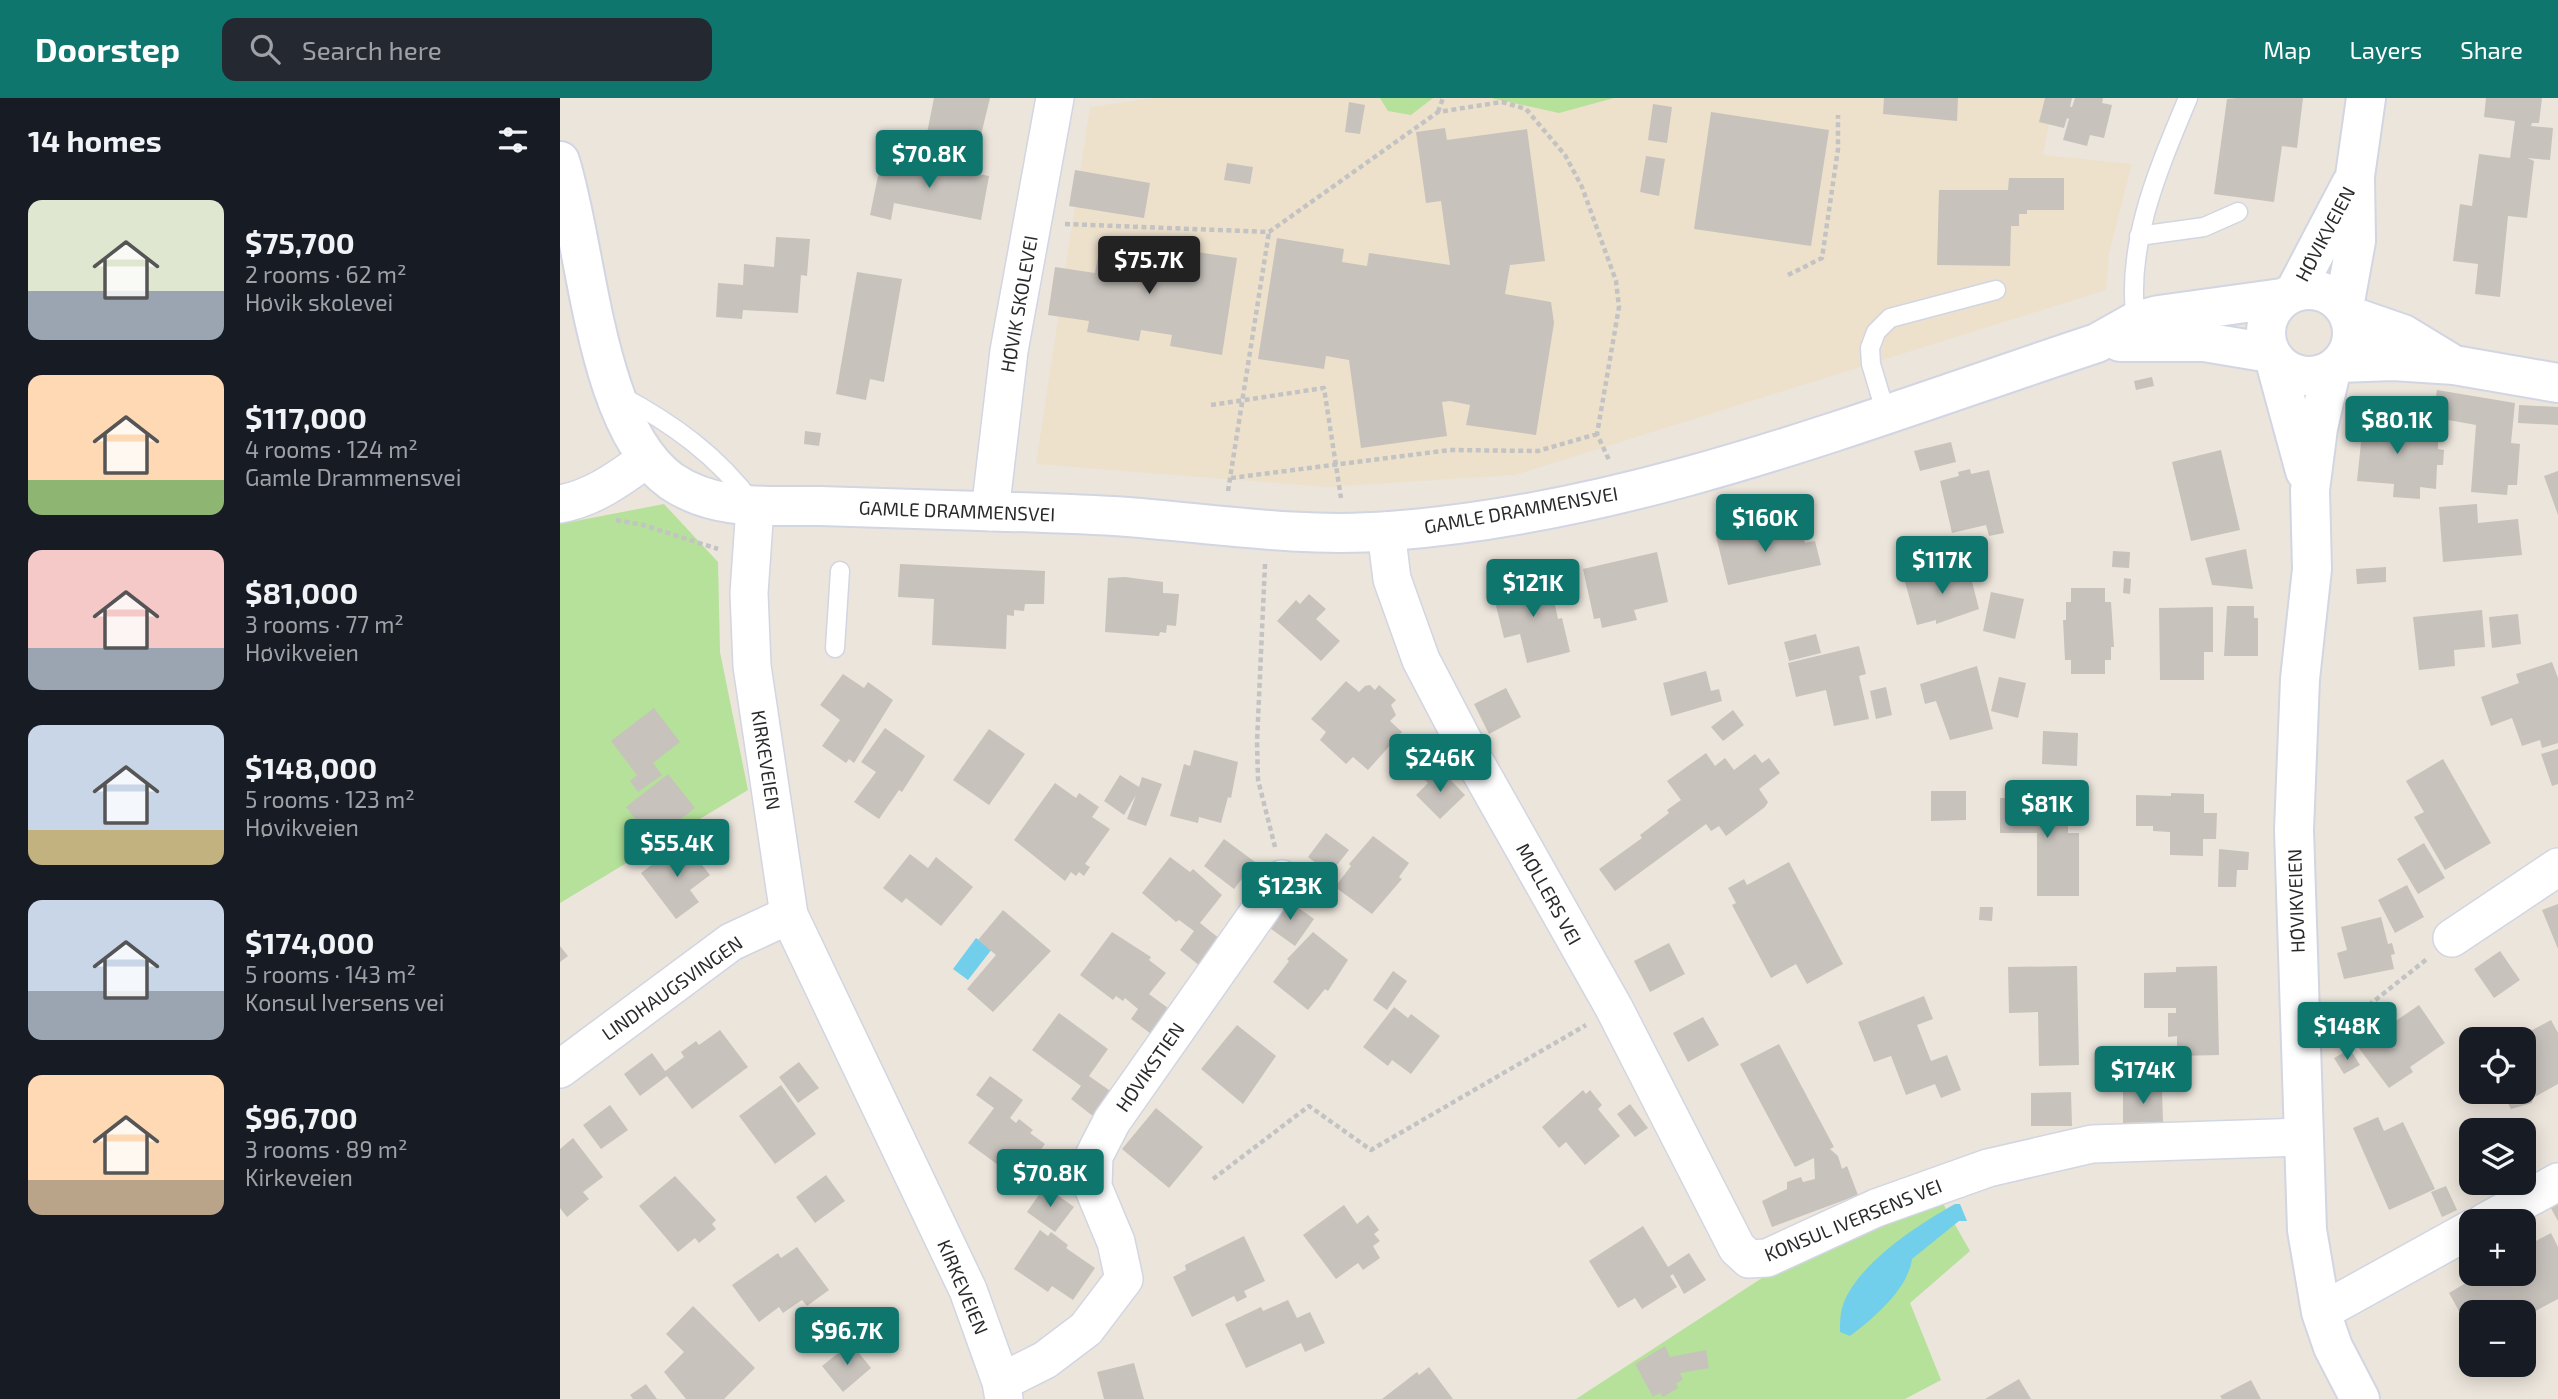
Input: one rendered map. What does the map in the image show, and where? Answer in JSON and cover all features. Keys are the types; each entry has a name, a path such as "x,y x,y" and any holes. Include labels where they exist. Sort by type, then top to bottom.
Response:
{"main road":[{"name":"HØVIKVEIEN","path":"2346,311 2356,241 2355,176 2366,98"},
{"path":"560,162 571,197 597,329 614,393 625,420 648,458 671,480 704,497 755,507"},
{"name":"HØVIKVEIEN","path":"2288,295 2355,176"},
{"path":"2454,365 2403,334 2346,311 2322,291 2288,295 2272,309 2266,323 2265,338 2272,357 2287,371 2301,376 2335,367 2393,361 2454,365 2558,383"},
{"name":"GAMLE DRAMMENSVEI","path":"755,507 1126,517 1266,531 1386,531 1464,524 1622,492 1709,470 2097,343 2288,295"},
{"path":"2335,367 2349,348 2352,331 2346,311"},
{"path":"2138,331 2272,357"},
{"name":"HØVIKVEIEN","path":"2272,357 2310,490"},
{"name":"HØVIKVEIEN","path":"2335,367 2318,428 2310,490 2312,569 2300,679 2294,831 2307,1230 2321,1312 2333,1347 2360,1399"}],"street":[{"name":"HØVIK SKOLEVEI","path":"990,512 1009,351 1055,98"},
{"path":"570,503 614,483 648,458"},
{"name":"KIRKEVEIEN","path":"755,507 748,593 752,666 789,915 968,1290 1002,1390"},
{"name":"MØLLERS VEI","path":"1386,531 1392,579 1421,660 1466,746 1614,1008 1737,1248"},
{"path":"2452,938 2558,867"},
{"name":"HØVIKSTIEN","path":"1002,1390 1086,1329 1124,1279 1116,1242 1093,1187 1094,1156 1112,1121 1282,879"},
{"name":"LINDHAUGSVINGEN","path":"560,1069 731,942 789,915"},
{"name":"KONSUL IVERSENS VEI","path":"1737,1248 1749,1259 1766,1258 1875,1208 1987,1168 2092,1144 2304,1137"},
{"path":"2509,1209 2558,1182"},
{"path":"2321,1312 2459,1236"}],"lane":[{"path":"2138,331 2133,263 2164,156 2188,98"},
{"path":"2139,236 2204,228 2238,212"},
{"path":"1886,414 1871,363 1870,348 1876,332 1890,318 1996,290"},
{"path":"614,393 659,416 730,473 755,507"},
{"path":"835,648 840,570"}],"path":[{"path":"1438,112 1443,98"},
{"path":"1035,218 1076,226 1269,232 1438,112 1502,103 1526,109 1565,155 1582,187 1616,281 1619,307 1597,434 1610,463"},
{"path":"1788,275 1822,258 1838,149 1838,115"},
{"path":"1226,500 1269,232"},
{"path":"1211,405 1324,388 1338,464 1342,509"},
{"path":"1231,478 1450,450 1538,450 1597,434"},
{"path":"570,503 595,517 643,525 721,550"},
{"path":"1266,531 1257,742 1258,780 1282,879"},
{"path":"2332,1023 2340,1028 2452,938"},
{"path":"1213,1179 1309,1106 1371,1150 1614,1008"}],"shaded area":[{"path":"1154,98 2054,98 2043,155 2132,164 2109,253 2106,290 1515,475 1327,487 1036,464 1090,107"}],"green space":[{"path":"1380,98 1433,98 1411,115 1388,111"},
{"path":"1491,98 1614,98 1559,113"},
{"path":"664,504 718,562 720,652 748,790 560,903 560,524"},
{"path":"1925,1172 1970,1251 1910,1303 1941,1380 1905,1399 1576,1399"}],"water":[{"path":"976,938 992,949 968,980 953,969"},
{"path":"1955,1204 1960,1204 1967,1221 1959,1221 1912,1259 1897,1292 1869,1321 1850,1336 1840,1332 1843,1305 1861,1275 1907,1234"}],"building":[{"path":"934,98 990,98 980,139 946,131 941,152 924,148"},
{"path":"1884,98 1958,98 1957,121 1883,114"},
{"path":"2045,98 2072,98 2072,107 2075,98 2103,98 2102,103 2112,105 2104,138 2090,135 2087,146 2063,140 2069,119 2067,118 2064,128 2039,122"},
{"path":"2303,98 2297,148 2282,146 2274,202 2214,194 2227,99"},
{"path":"2486,98 2542,98 2539,123 2532,123 2531,126 2553,128 2550,160 2527,158 2534,161 2527,218 2508,216 2500,297 2475,294 2478,264 2453,261 2460,204 2472,206 2479,154 2510,158 2515,121 2484,117"},
{"path":"1349,102 1365,105 1360,134 1345,132"},
{"path":"1653,104 1672,107 1667,143 1648,140"},
{"path":"1711,112 1829,130 1811,246 1694,229"},
{"path":"1445,128 1447,140 1527,129 1545,261 1510,265 1505,294 1551,302 1554,323 1536,435 1466,425 1470,405 1450,401 1442,402 1447,436 1361,448 1349,360 1326,356 1324,369 1258,359 1277,238 1344,249 1342,262 1367,266 1369,253 1450,265 1441,201 1426,203 1416,132"},
{"path":"1646,156 1665,159 1659,196 1640,192"},
{"path":"881,161 916,167 917,161 989,176 981,220 894,203 891,220 870,215"},
{"path":"1227,163 1253,167 1250,184 1224,180"},
{"path":"1075,170 1150,183 1144,218 1069,206"},
{"path":"2009,178 2064,178 2064,210 2027,210 2027,214 2019,214 2019,226 2011,226 2010,266 1937,265 1939,190 2008,190"},
{"path":"776,237 810,239 807,276 801,275 798,313 743,310 742,319 716,317 718,283 743,285 744,264 774,267"},
{"path":"1101,239 1157,248 1153,271 1178,275 1183,250 1237,258 1222,355 1170,346 1172,335 1141,330 1139,341 1087,332 1089,321 1048,315 1055,267 1095,273"},
{"path":"857,272 902,279 884,382 870,379 866,400 836,394"},
{"path":"2152,377 2154,386 2136,390 2134,381"},
{"path":"2437,390 2515,403 2511,443 2520,444 2517,485 2508,485 2507,495 2471,492 2476,425 2432,417"},
{"path":"2519,405 2558,407 2558,425 2518,423"},
{"path":"2364,414 2413,417 2411,441 2438,442 2438,449 2444,450 2443,465 2437,465 2436,489 2420,487 2420,499 2393,497 2394,484 2357,481"},
{"path":"805,431 821,433 819,446 804,444"},
{"path":"1951,442 1956,462 1920,471 1914,451"},
{"path":"2221,450 2240,530 2191,541 2172,462"},
{"path":"1970,469 1971,474 1989,470 2004,533 1989,536 1986,525 1952,533 1940,481 1959,476 1958,472"},
{"path":"2558,471 2558,515 2544,476"},
{"path":"2477,504 2478,523 2518,519 2522,555 2443,562 2439,507"},
{"path":"1800,524 1805,543 1815,541 1821,565 1728,585 1715,532 1739,527 1741,538"},
{"path":"2246,549 2253,589 2212,585 2205,558"},
{"path":"2113,551 2130,552 2129,568 2112,567"},
{"path":"1657,552 1668,602 1634,610 1637,620 1602,628 1600,618 1594,619 1583,569"},
{"path":"900,564 1045,571 1044,604 1025,604 1024,611 1014,610 1014,616 1007,615 1006,649 932,645 934,599 898,597"},
{"path":"1968,566 1979,609 1936,624 1936,620 1917,625 1905,582"},
{"path":"2386,567 2386,582 2357,584 2356,569"},
{"path":"1125,577 1163,582 1163,593 1179,594 1176,626 1167,625 1166,633 1160,632 1159,636 1105,632 1108,578"},
{"path":"1526,577 1529,586 1549,581 1551,589 1557,587 1560,600 1554,601 1558,619 1562,618 1570,652 1527,663 1520,634 1504,638 1493,594 1513,589 1511,580"},
{"path":"2124,578 2131,579 2130,594 2123,593"},
{"path":"2071,588 2105,588 2105,602 2111,602 2114,647 2111,647 2111,660 2105,660 2105,674 2071,674 2071,660 2065,660 2063,620 2066,620 2066,602 2071,602"},
{"path":"1991,592 2024,599 2015,639 1983,631"},
{"path":"1309,594 1326,609 1316,619 1340,641 1321,661 1277,621 1296,600 1300,604"},
{"path":"2227,606 2254,606 2254,618 2258,618 2258,656 2224,656"},
{"path":"2213,607 2213,652 2204,652 2204,680 2160,680 2159,608"},
{"path":"2482,610 2485,647 2454,650 2455,666 2419,670 2413,617"},
{"path":"2518,614 2521,644 2492,648 2489,617"},
{"path":"1816,634 1821,653 1789,661 1784,642"},
{"path":"1859,646 1866,674 1859,676 1869,719 1834,726 1826,690 1796,697 1788,663"},
{"path":"2552,662 2558,678 2558,743 2542,748 2540,740 2522,746 2512,718 2491,726 2481,697 2519,683 2516,674"},
{"path":"1977,666 1993,729 1950,740 1936,701 1925,704 1920,684"},
{"path":"1706,671 1711,691 1719,689 1722,701 1671,716 1663,683"},
{"path":"843,674 864,688 868,682 893,700 854,763 849,759 846,763 822,746 840,720 820,705"},
{"path":"1999,677 2026,683 2018,718 1991,711"},
{"path":"1346,681 1359,692 1365,686 1370,685 1375,690 1379,685 1396,700 1391,705 1396,715 1390,721 1402,732 1368,770 1353,757 1346,764 1320,740 1326,732 1311,719"},
{"path":"1886,687 1892,715 1876,719 1870,691"},
{"path":"1506,688 1521,717 1489,734 1474,704"},
{"path":"654,708 680,742 653,763 662,775 638,792 630,781 637,775 611,741"},
{"path":"1733,710 1744,725 1723,741 1711,727"},
{"path":"885,728 925,756 902,792 899,790 879,819 854,802 876,772 861,762"},
{"path":"989,729 1025,754 989,805 953,780"},
{"path":"2043,731 2078,733 2077,766 2042,764"},
{"path":"2558,749 2558,784 2552,786 2541,754"},
{"path":"1194,750 1238,762 1231,798 1228,797 1221,823 1199,817 1198,823 1170,816 1184,764 1190,766"},
{"path":"1706,753 1715,766 1725,758 1734,770 1755,754 1762,763 1769,758 1780,773 1759,789 1768,802 1765,807 1726,836 1719,826 1711,831 1706,824 1615,891 1599,869 1642,838 1640,835 1681,800 1667,781"},
{"path":"2443,759 2491,843 2445,870 2414,817 2424,812 2406,781"},
{"path":"1441,770 1465,795 1440,819 1416,795 1428,783 1425,780 1433,772 1437,775"},
{"path":"668,774 695,808 668,829 676,840 655,857 646,846 653,841 626,807"},
{"path":"1120,775 1139,787 1142,777 1162,784 1146,826 1127,819 1136,795 1124,815 1104,801"},
{"path":"1055,783 1076,798 1079,793 1099,807 1092,817 1110,829 1085,864 1090,867 1084,876 1079,872 1076,876 1071,872 1065,881 1014,840"},
{"path":"1931,791 1966,791 1966,820 1931,821"},
{"path":"2038,792 2068,792 2068,833 2079,833 2079,896 2037,896 2037,833 2000,833 2000,798 2038,798"},
{"path":"2171,793 2204,794 2204,813 2217,813 2216,839 2203,839 2203,856 2170,855 2170,832 2153,831 2153,826 2136,826 2136,795 2171,796"},
{"path":"1326,833 1349,850 1330,874 1308,857"},
{"path":"1373,836 1409,863 1399,877 1402,879 1372,914 1335,887 1351,866 1349,864"},
{"path":"1224,839 1255,862 1234,889 1204,866"},
{"path":"683,841 710,875 690,890 699,902 676,919 641,873"},
{"path":"2424,843 2445,878 2418,894 2397,859"},
{"path":"2219,849 2249,852 2248,870 2237,870 2236,887 2218,887"},
{"path":"910,854 928,868 936,857 973,887 941,926 906,898 902,903 883,888"},
{"path":"1170,857 1190,872 1193,869 1222,895 1200,923 1225,943 1205,970 1180,950 1194,931 1179,920 1176,922 1142,893"},
{"path":"1789,862 1843,964 1807,984 1796,964 1771,978 1732,905 1736,903 1728,888 1744,879 1747,885"},
{"path":"2407,885 2424,917 2395,933 2378,900"},
{"path":"1286,899 1314,919 1295,946 1267,926"},
{"path":"2558,904 2558,949 2542,910"},
{"path":"1980,907 1993,907 1992,921 1979,920"},
{"path":"1003,910 1051,951 993,1012 967,989 996,955 978,940"},
{"path":"2381,917 2388,944 2392,943 2395,954 2391,955 2394,969 2344,979 2337,953 2347,950 2341,927"},
{"path":"1112,932 1151,957 1149,960 1166,973 1149,994 1176,1014 1158,1039 1131,1019 1138,1009 1125,998 1123,1001 1116,996 1113,1000 1080,975"},
{"path":"1313,932 1348,960 1328,991 1325,989 1308,1010 1273,982 1289,961 1287,959"},
{"path":"1669,943 1685,974 1650,992 1634,961"},
{"path":"560,946 568,956 560,962"},
{"path":"2500,951 2520,980 2494,998 2474,969"},
{"path":"2077,966 2079,1065 2039,1066 2038,1012 2009,1013 2008,967"},
{"path":"2217,966 2219,1055 2177,1056 2177,1036 2168,1037 2168,1013 2176,1013 2176,1008 2144,1008 2144,973 2176,972 2176,967"},
{"path":"1393,971 1407,981 1387,1010 1373,1000"},
{"path":"1924,996 1933,1019 1917,1025 1931,1061 1947,1055 1961,1090 1941,1098 1935,1084 1906,1095 1891,1056 1874,1062 1858,1022"},
{"path":"2419,1005 2445,1043 2410,1067 2413,1072 2389,1088 2358,1047"},
{"path":"1394,1007 1408,1018 1411,1014 1440,1036 1411,1074 1392,1060 1388,1066 1363,1047"},
{"path":"1059,1013 1108,1049 1089,1076 1116,1095 1098,1120 1071,1099 1081,1086 1032,1050"},
{"path":"1703,1017 1719,1045 1688,1062 1673,1033"},
{"path":"2551,1020 2558,1033 2558,1084 2536,1096 2536,1028"},
{"path":"1237,1025 1276,1056 1243,1104 1201,1069"},
{"path":"720,1030 748,1067 692,1109 667,1076 640,1096 624,1074 652,1053 665,1071 684,1057 681,1052 696,1041 699,1045"},
{"path":"1779,1044 1834,1147 1830,1149 1838,1156 1842,1169 1847,1166 1858,1195 1772,1227 1762,1201 1787,1189 1787,1182 1801,1177 1803,1182 1815,1179 1814,1158 1795,1167 1740,1064"},
{"path":"2350,1049 2360,1065 2344,1074 2334,1058"},
{"path":"799,1062 819,1088 798,1103 779,1077"},
{"path":"990,1076 1023,1100 1010,1118 1016,1123 1019,1119 1033,1130 1030,1133 1045,1144 1019,1180 968,1143 994,1108 976,1095"},
{"path":"781,1085 816,1134 775,1164 739,1116"},
{"path":"2162,1089 2163,1122 2123,1123 2123,1090"},
{"path":"1583,1090 1586,1094 1590,1090 1602,1105 1598,1109 1620,1136 1585,1165 1566,1142 1559,1148 1542,1127"},
{"path":"2071,1092 2072,1126 2031,1126 2031,1093"},
{"path":"1630,1104 1648,1128 1635,1137 1617,1114"},
{"path":"2508,1104 2528,1104 2511,1109"},
{"path":"610,1105 628,1130 601,1149 583,1125"},
{"path":"1156,1108 1203,1147 1169,1188 1122,1149"},
{"path":"2378,1117 2384,1131 2403,1122 2435,1189 2389,1210 2353,1128"},
{"path":"573,1138 603,1177 583,1192 589,1199 567,1217 560,1208 560,1149"},
{"path":"826,1175 845,1201 815,1223 796,1197"},
{"path":"675,1176 716,1220 712,1224 716,1229 699,1243 695,1238 678,1252 639,1206"},
{"path":"1045,1186 1074,1207 1055,1232 1027,1212"},
{"path":"2446,1186 2457,1210 2442,1217 2431,1192"},
{"path":"2558,1195 2558,1221 2547,1201"},
{"path":"1344,1205 1357,1224 1368,1215 1379,1230 1374,1234 1380,1241 1373,1246 1380,1258 1363,1270 1358,1263 1336,1279 1303,1235"},
{"path":"1643,1226 1668,1267 1689,1253 1706,1280 1684,1294 1673,1274 1670,1276 1677,1287 1642,1309 1635,1298 1618,1308 1589,1261"},
{"path":"1040,1230 1048,1236 1051,1232 1068,1245 1066,1248 1095,1268 1073,1300 1052,1286 1048,1292 1014,1269"},
{"path":"2551,1233 2558,1247 2558,1299 2536,1311 2536,1300 2459,1300 2459,1311 2449,1293 2461,1286 2536,1286 2536,1241"},
{"path":"1244,1236 1265,1281 1244,1291 1247,1297 1237,1302 1234,1296 1192,1317 1173,1277 1186,1270 1185,1265"},
{"path":"797,1247 829,1290 807,1306 802,1300 783,1313 779,1307 759,1322 732,1285 778,1253 781,1258"},
{"path":"1288,1300 1297,1318 1310,1312 1325,1343 1305,1352 1301,1343 1246,1368 1225,1324 1261,1307 1263,1311"},
{"path":"693,1306 755,1368 724,1399 686,1399 664,1372 684,1352 666,1334"},
{"path":"851,1343 871,1368 843,1392 822,1366"},
{"path":"1665,1346 1670,1357 1706,1350 1709,1368 1680,1373 1683,1380 1676,1383 1678,1388 1663,1397 1660,1393 1653,1397 1635,1364"},
{"path":"1134,1363 1144,1399 1104,1399 1097,1372"},
{"path":"1429,1367 1453,1399 1382,1399 1417,1372 1419,1375"},
{"path":"2019,1379 2031,1399 1985,1399"},
{"path":"2251,1380 2261,1399 2222,1399 2220,1396"},
{"path":"646,1384 657,1399 633,1399 630,1395"}]}
